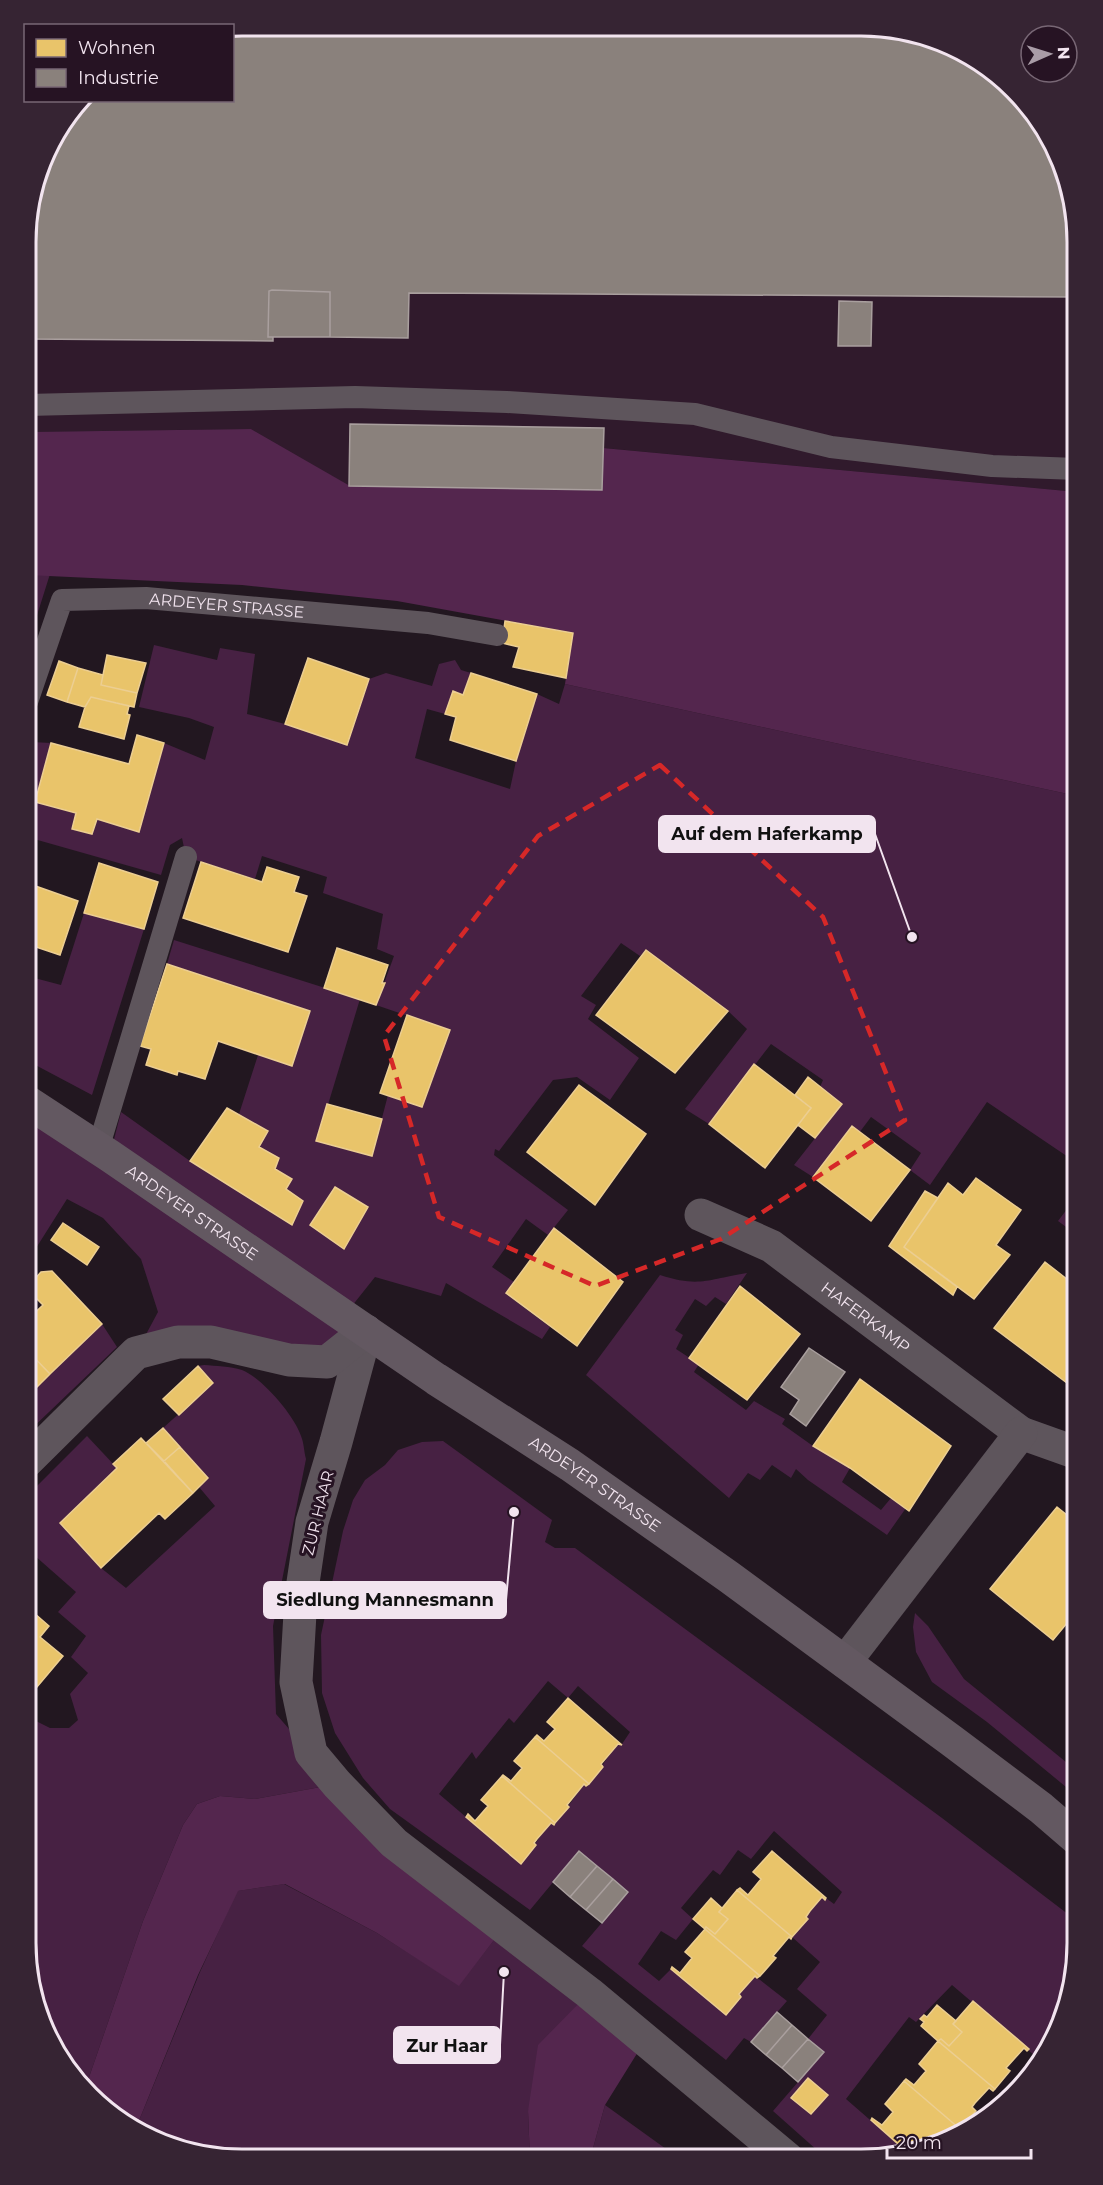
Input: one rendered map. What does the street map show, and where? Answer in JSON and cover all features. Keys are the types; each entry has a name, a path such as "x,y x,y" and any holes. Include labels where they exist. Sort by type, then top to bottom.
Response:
{"main road":[{"name":"ARDEYER STRASSE","path":"36,1108 445,1386 570,1465 845,1662 1041,1808 1067,1830"}],"street":[{"name":"HAFERKAMP","path":"701,1215 771,1246 1021,1432 1067,1449"},
{"path":"36,1452 136,1353 178,1342 211,1342 289,1360 327,1362 366,1331"},
{"name":"ZUR HAAR","path":"366,1331 312,1522 301,1596 296,1682 311,1753 394,1844 556,1966 776,2149"},
{"path":"845,1662 1021,1432"}],"lane":[{"path":"36,405 355,397 507,402 695,414 831,447 992,466 1067,469"},
{"name":"ARDEYER STRASSE","path":"36,676 62,600 146,598 428,623 497,635"},
{"path":"98,1149 186,857"}],"highlighted area":[{"path":"660,765 823,917 905,1120 721,1239 595,1286 439,1217 384,1036 538,836"}],"shaded area":[{"path":"234,36 861,36 901,40 927,47 952,57 975,71 997,87 1016,106 1046,151 1056,176 1065,215 1067,242 1067,491 604,448 602,490 349,486 251,429 36,432 36,242 40,207 228,102 234,102"},
{"path":"251,429 350,486 602,490 603,448 1067,491 1067,794 565,684 573,633 397,601 242,585 36,575 36,432"},
{"path":"50,574 36,618 36,575"},
{"path":"154,645 217,660 220,648 255,654 247,714 347,745 369,679 386,673 432,686 439,664 455,660 461,670 471,673 463,695 453,691 445,714 427,709 415,758 510,789 516,761 537,694 559,704 565,684 1067,794 1067,1156 987,1102 930,1185 910,1170 921,1153 871,1117 859,1133 851,1127 813,1177 794,1165 842,1104 820,1087 823,1080 771,1044 709,1124 685,1109 747,1029 728,1011 646,950 640,956 621,943 581,996 596,1005 588,1019 639,1058 610,1100 577,1077 553,1080 499,1151 495,1149 494,1155 568,1210 548,1235 526,1219 492,1267 514,1282 506,1294 550,1327 542,1339 446,1283 441,1296 375,1277 344,1316 327,1362 136,1353 158,1312 141,1259 103,1218 67,1199 36,1248 36,1106 110,1155 121,1112 190,1161 227,1108 239,1114 258,1055 292,1065 310,1011 167,964 174,940 360,999 317,1141 372,1156 388,1095 422,1107 449,1030 376,1005 394,956 377,949 383,914 323,893 327,877 262,856 255,879 186,857 182,838 170,845 161,875 36,840 36,802 76,813 72,829 92,834 97,819 139,831 164,743 205,760 214,727 189,718 139,707"},
{"path":"36,742 51,743 36,798"},
{"path":"84,913 144,929 92,1095 36,1065 36,978 61,985"},
{"path":"1067,1209 1067,1228 1058,1221"},
{"path":"747,1273 726,1304 715,1297 706,1306 695,1299 675,1330 683,1335 676,1349 699,1364 694,1372 746,1410 754,1401 785,1419 782,1424 813,1446 850,1468 842,1482 881,1510 891,1498 906,1508 887,1535 808,1480 796,1469 791,1478 772,1465 760,1480 748,1473 729,1498 586,1375 660,1275 695,1282"},
{"path":"102,1324 117,1347 36,1424 36,1388"},
{"path":"198,1366 223,1366 250,1374 285,1408 302,1439 306,1459 273,1626 276,1714 337,1784 255,1799 220,1796 197,1804 183,1825 143,1921 88,2080 57,2034 40,1983 36,1956 36,1721 50,1728 69,1728 78,1720 70,1694 88,1673 71,1657 86,1636 58,1612 76,1592 36,1557 36,1487 87,1436 117,1468 60,1523 101,1568 126,1588 215,1506 199,1487 180,1447 163,1428 213,1383"},
{"path":"443,1441 552,1520 545,1542 555,1548 575,1548 942,1818 1067,1913 1067,1956 1063,1983 1046,2034 1033,2055 952,1985 916,2022 909,2017 846,2099 899,2145 874,2149 816,2149 773,2111 824,2052 808,2039 827,2015 797,1989 820,1962 792,1937 808,1919 806,1917 822,1897 834,1904 842,1892 774,1831 751,1859 738,1850 720,1875 713,1870 681,1908 693,1919 676,1940 661,1931 638,1964 659,1981 671,1969 726,2015 741,1997 739,1994 755,1976 787,2001 751,2042 744,2038 726,2060 582,1946 628,1892 579,1851 530,1910 390,1809 363,1778 335,1733 322,1693 321,1635 343,1531 353,1500 365,1480 385,1465 398,1450 422,1442","holes":["548,1681 568,1698 578,1686 630,1732 622,1744 618,1744 614,1749 587,1786 584,1784 556,1823 551,1823 521,1864 439,1794 472,1752 476,1759 509,1718 514,1723"]},
{"path":"915,1613 928,1626 964,1679 1067,1763 1067,1788 987,1722 932,1682 916,1652 913,1627"},
{"path":"337,1784 504,1927 459,1986 377,1933 285,1884 238,1891 198,1975 139,2121 117,2106 88,2080 143,1921 183,1825 197,1804 220,1796 255,1799"},
{"path":"284,1884 377,1933 459,1985 504,1927 589,1993 528,2111 530,2149 242,2149 189,2142 139,2121 200,1972 237,1891"},
{"path":"589,1993 646,2039 605,2105 593,2149 530,2149 528,2111 538,2045"},
{"path":"605,2105 666,2149 593,2149"}],"building: Wohnen":[{"path":"505,621 573,633 566,678 513,667 519,647 502,643"},
{"path":"107,655 146,663 137,693 101,685"},
{"path":"308,658 369,679 347,745 285,724"},
{"path":"59,661 78,668 67,702 47,695"},
{"path":"78,668 103,675 101,685 137,693 134,707 91,697 85,707 67,702"},
{"path":"471,673 537,694 516,761 450,740 456,717 445,714 453,691 463,695"},
{"path":"91,697 129,706 127,714 130,715 124,739 79,727 85,707"},
{"path":"137,735 164,743 139,832 97,819 92,834 72,829 76,813 36,802 51,743 129,764"},
{"path":"201,862 262,882 267,867 299,877 294,892 307,896 288,952 183,918"},
{"path":"99,863 158,882 144,929 84,913"},
{"path":"36,886 78,901 60,955 36,947"},
{"path":"337,948 388,965 382,983 385,983 376,1005 324,988"},
{"path":"646,950 728,1011 675,1073 596,1015"},
{"path":"167,964 310,1011 292,1066 218,1041 205,1079 178,1071 177,1075 146,1065 151,1049 140,1046"},
{"path":"407,1015 450,1030 422,1107 380,1093"},
{"path":"754,1064 811,1108 765,1168 709,1124"},
{"path":"808,1077 842,1104 815,1138 798,1125 811,1108 795,1095"},
{"path":"579,1085 646,1134 595,1205 527,1152"},
{"path":"327,1104 382,1119 372,1156 316,1141"},
{"path":"227,1108 268,1131 259,1147 279,1158 275,1169 292,1179 286,1189 303,1201 292,1225 190,1161"},
{"path":"852,1126 910,1170 871,1221 813,1177"},
{"path":"976,1178 1021,1210 996,1245 1010,1255 974,1299 904,1247 948,1183 963,1195"},
{"path":"335,1187 368,1207 344,1249 310,1225"},
{"path":"925,1191 938,1198 904,1247 957,1287 953,1295 889,1246"},
{"path":"63,1223 99,1247 87,1265 51,1240"},
{"path":"554,1228 623,1282 577,1346 506,1293"},
{"path":"1045,1262 1067,1279 1067,1383 994,1328"},
{"path":"52,1271 102,1324 50,1374 36,1359 36,1312 43,1305 36,1298 36,1278 41,1272"},
{"path":"740,1286 800,1334 747,1400 689,1358"},
{"path":"36,1359 50,1374 36,1388"},
{"path":"198,1366 213,1383 179,1415 163,1399"},
{"path":"860,1379 951,1446 909,1511 850,1468 813,1446"},
{"path":"163,1428 180,1447 164,1461 146,1443"},
{"path":"141,1438 193,1493 165,1519 159,1513 101,1568 60,1523 117,1468 113,1464"},
{"path":"180,1447 208,1478 193,1493 164,1461"},
{"path":"1057,1507 1067,1515 1067,1623 1053,1640 990,1589"},
{"path":"36,1615 49,1626 40,1637 63,1656 36,1688"},
{"path":"568,1698 622,1745 618,1744 601,1764 603,1767 589,1784 535,1737 537,1735 544,1741 555,1729 547,1722"},
{"path":"535,1737 589,1784 586,1786 584,1784 555,1823 502,1776 511,1781 522,1768 514,1761"},
{"path":"502,1776 555,1823 554,1825 551,1823 537,1839 534,1843 536,1845 521,1864 466,1817 468,1814 475,1821 488,1806 481,1800"},
{"path":"772,1851 826,1898 825,1900 822,1897 806,1917 808,1919 792,1937 737,1890 740,1888 748,1895 761,1879 753,1872"},
{"path":"737,1890 792,1937 791,1939 789,1937 773,1956 776,1958 760,1976 705,1929 706,1927 715,1934 728,1919 719,1912"},
{"path":"711,1898 722,1908 719,1912 728,1919 715,1934 693,1919"},
{"path":"705,1929 760,1976 757,1978 755,1976 739,1994 741,1997 726,2015 671,1969 672,1967 680,1973 692,1958 685,1952"},
{"path":"973,2001 1029,2049 1027,2051 1024,2048 1006,2068 1010,2071 995,2089 938,2041 941,2039 949,2046 962,2032 953,2024"},
{"path":"937,2005 956,2021 953,2024 962,2032 949,2046 941,2039 938,2041 921,2026 924,2022 920,2019 924,2015 927,2017"},
{"path":"938,2041 995,2089 993,2091 989,2088 972,2107 976,2111 972,2116 956,2125 904,2081 906,2079 914,2085 926,2071 919,2064"},
{"path":"808,2078 828,2095 811,2114 791,2098"},
{"path":"904,2081 956,2125 927,2138 899,2145 871,2120 872,2118 882,2125 893,2112 885,2104"}],"building: Industrie":[{"path":"234,36 861,36 901,40 952,57 997,87 1016,106 1046,151 1060,189 1065,215 1067,297 409,293 408,338 330,337 330,292 272,290 269,291 268,337 273,337 273,341 36,339 38,215 43,189 52,163 71,128 91,102 234,102"},
{"path":"269,291 330,292 330,337 268,337"},
{"path":"839,301 872,302 871,346 838,346"},
{"path":"350,424 604,428 602,490 349,486"},
{"path":"809,1348 845,1372 806,1426 790,1414 799,1400 781,1387"},
{"path":"579,1851 597,1866 570,1897 553,1882"},
{"path":"597,1866 613,1879 586,1910 570,1897"},
{"path":"613,1879 628,1892 602,1923 586,1910"},
{"path":"777,2012 792,2025 766,2055 751,2042"},
{"path":"792,2025 808,2039 782,2068 766,2055"},
{"path":"808,2039 824,2052 798,2082 782,2068"}],"place":[{"name":"Auf dem Haferkamp","path":"912,937"},
{"name":"Siedlung Mannesmann","path":"514,1512"},
{"name":"Zur Haar","path":"504,1972"}]}
